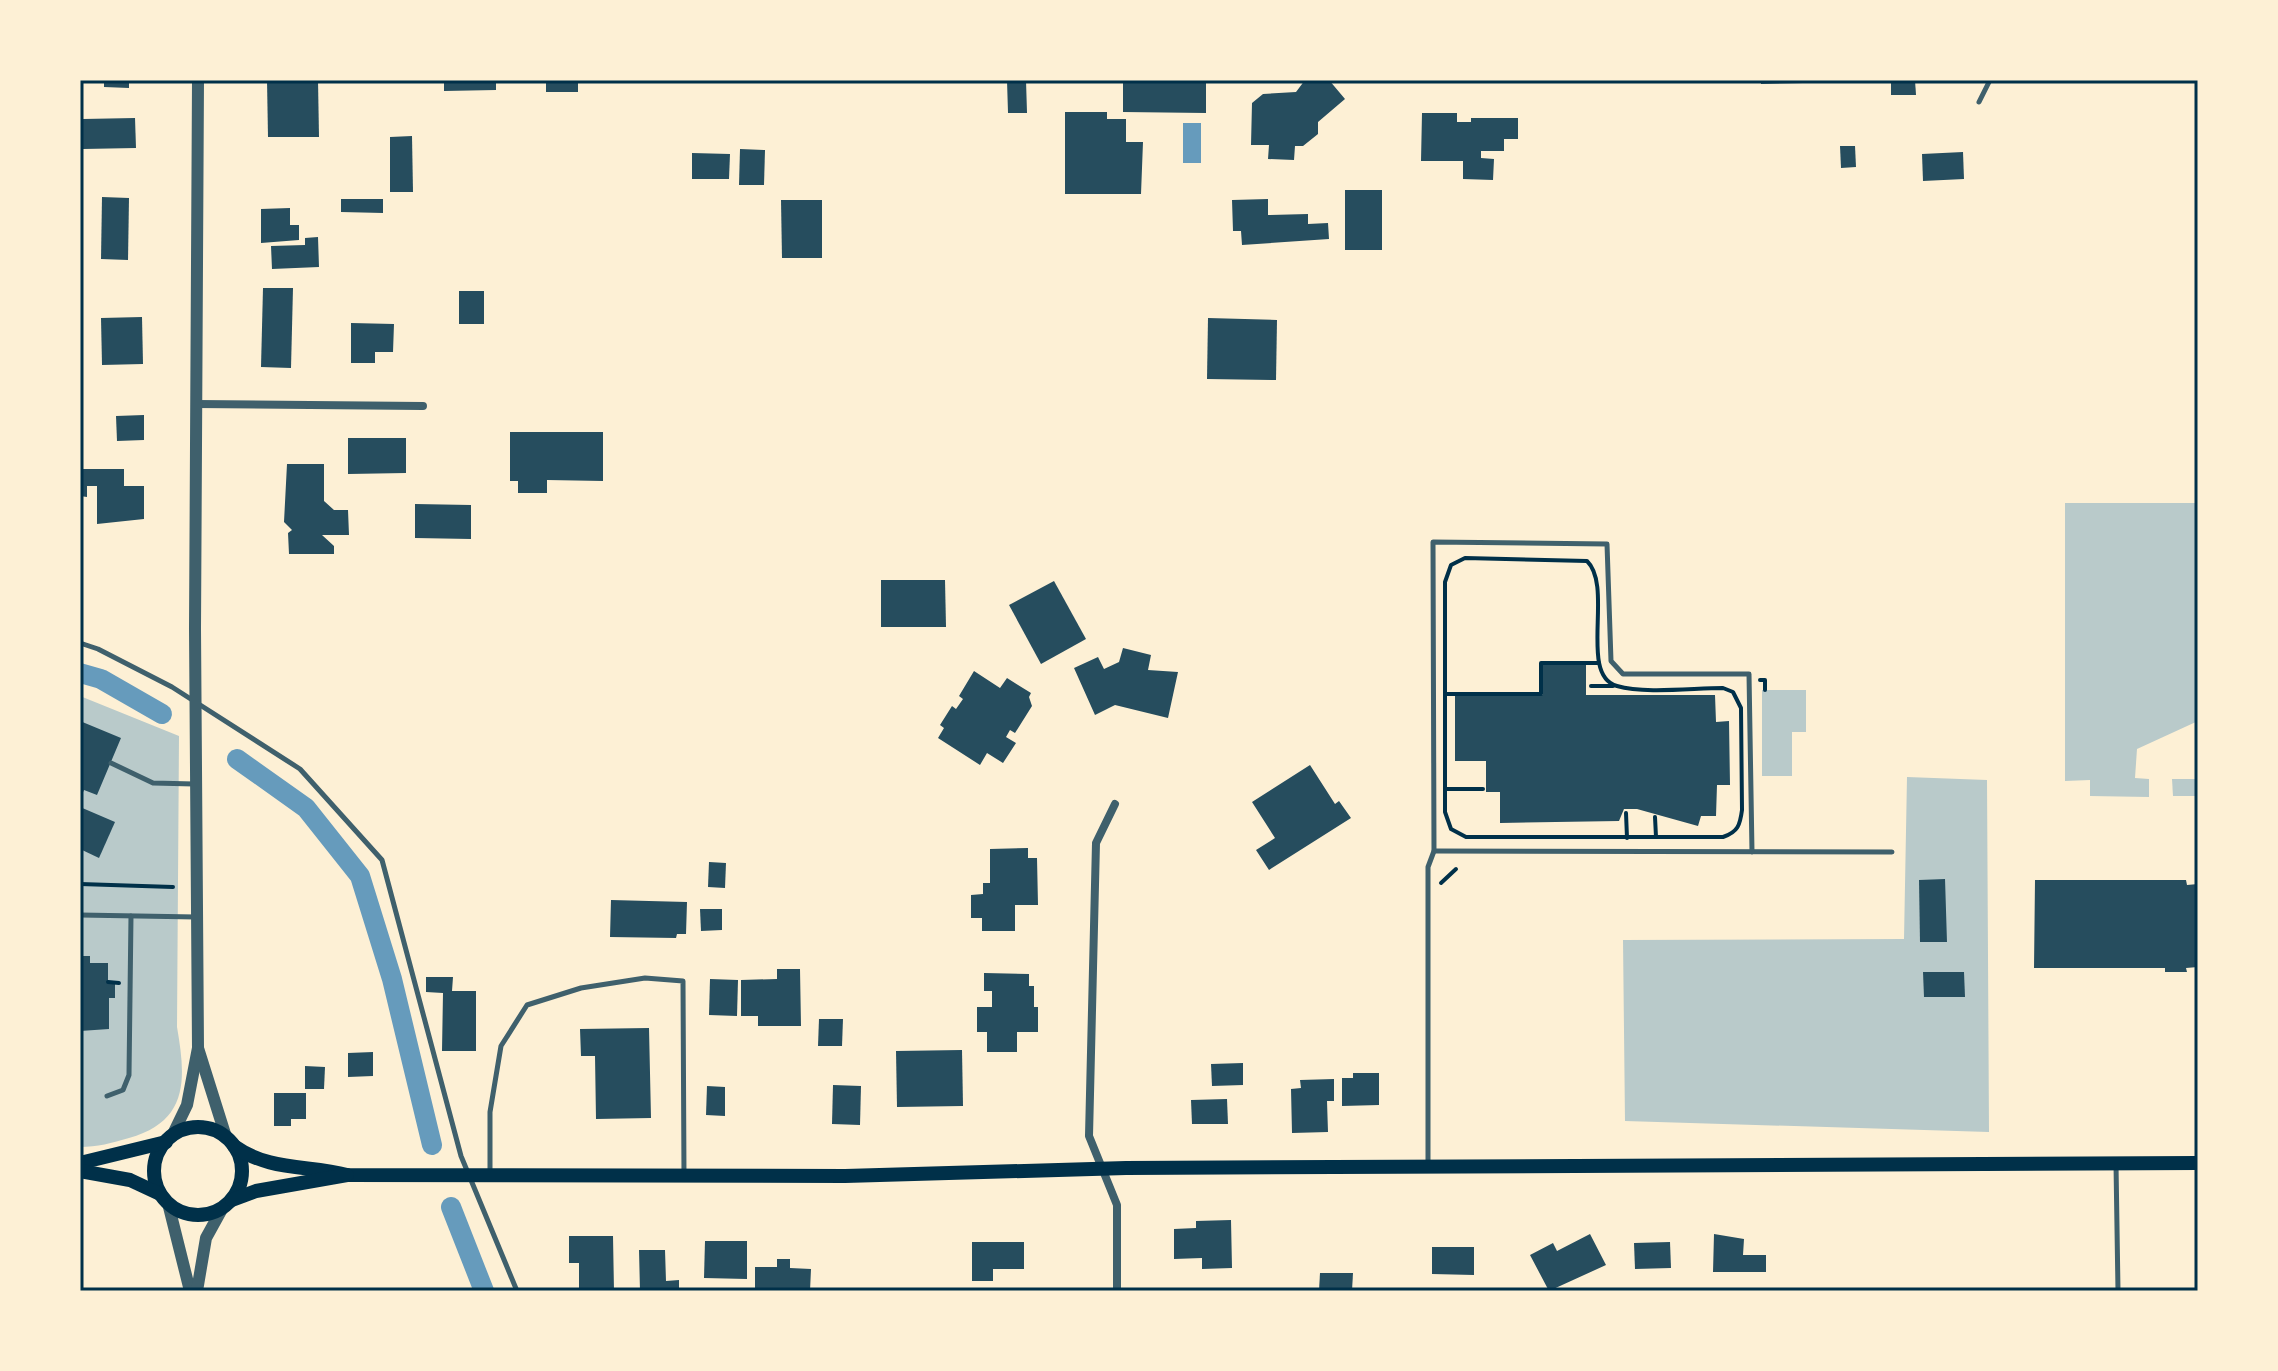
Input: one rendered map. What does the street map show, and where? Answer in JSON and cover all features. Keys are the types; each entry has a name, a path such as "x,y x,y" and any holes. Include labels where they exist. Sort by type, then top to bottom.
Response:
{"main road":[{"path":"80,1163 169,1139 197,1128 211,1129 259,1161 347,1175 684,1176 1103,1168 2198,1163"},
{"path":"164,1199 154,1169 169,1139"},
{"path":"227,1204 242,1173 230,1142"},
{"path":"80,1171 130,1180 195,1215 256,1191 347,1175"}],"street":[{"path":"169,1139 187,1105 198,1048 198,80"},
{"path":"196,404 423,406"},
{"path":"1115,804 1096,843 1089,1136 1117,1205 1117,1291"},
{"path":"198,1048 230,1142"},
{"path":"164,1199 190,1291"},
{"path":"197,1291 206,1238 227,1204"}],"lane":[{"path":"1979,102 1990,80"},
{"path":"1428,1166 1428,867 1434,851 1433,542 1607,544 1611,661 1623,674 1749,674 1752,852"},
{"path":"80,643 98,649 197,703 300,769 382,860 461,1156 517,1291"},
{"path":"111,763 153,783 198,784"},
{"path":"1434,851 1892,852"},
{"path":"80,915 197,917"},
{"path":"107,1096 123,1090 129,1075 131,916"},
{"path":"490,1174 490,1112 501,1046 527,1005 581,988 645,978 683,981 684,1176"},
{"path":"2116,1163 2118,1291"}],"path":[{"path":"1591,686 1723,688 1733,692 1741,708 1740,825 1733,833 1723,837 1458,836 1446,821 1445,789 1445,582 1451,565 1465,558 1587,561 1597,576 1601,673 1615,686"},
{"path":"1445,694 1541,694 1541,663 1599,663"},
{"path":"1445,789 1483,789"},
{"path":"1626,813 1627,838"},
{"path":"1655,817 1656,837"},
{"path":"80,884 173,887"},
{"path":"108,982 121,983"}],"shaded area":[{"path":"2065,503 2198,503 2198,721 2137,749 2135,778 2149,779 2149,797 2090,796 2090,780 2065,781"},
{"path":"1762,690 1806,690 1806,732 1792,732 1792,776 1762,776"},
{"path":"80,696 179,736 177,1027 182,1080 173,1109 163,1121 129,1138 80,1147"},
{"path":"1907,777 1987,780 1989,1132 1625,1121 1623,940 1904,939"},
{"path":"2172,779 2198,779 2198,796 2173,796"}],"water":[{"path":"1183,123 1201,123 1201,163 1183,163"}],"building":[{"path":"104,80 129,80 129,88 104,87"},
{"path":"267,80 318,80 319,137 268,137"},
{"path":"444,80 496,80 496,90 444,91"},
{"path":"529,80 578,80 578,92 546,92 546,83 529,83"},
{"path":"1007,80 1026,80 1027,113 1008,113"},
{"path":"1123,80 1206,80 1206,113 1123,112"},
{"path":"1305,80 1329,80 1345,99 1318,122 1318,134 1303,146 1295,146 1294,160 1268,159 1269,145 1251,145 1252,103 1263,94 1296,92"},
{"path":"1761,80 1803,80 1803,83 1761,84"},
{"path":"1891,80 1915,80 1916,95 1891,95"},
{"path":"1065,112 1107,112 1107,119 1126,119 1126,142 1143,142 1141,194 1065,194"},
{"path":"1422,113 1457,113 1457,122 1471,122 1471,118 1518,118 1518,139 1504,139 1504,151 1481,151 1481,158 1494,159 1493,180 1463,179 1463,161 1421,161"},
{"path":"135,118 136,148 83,149 83,119"},
{"path":"412,136 413,192 390,192 390,137"},
{"path":"1840,146 1855,146 1856,167 1841,168"},
{"path":"740,149 765,150 764,185 739,185"},
{"path":"1963,152 1964,179 1923,181 1922,154"},
{"path":"692,153 730,154 729,179 692,179"},
{"path":"1345,190 1382,190 1382,250 1345,250"},
{"path":"102,197 129,198 128,260 101,259"},
{"path":"341,199 383,199 383,213 341,212"},
{"path":"1268,199 1268,215 1308,214 1308,224 1328,223 1329,239 1242,245 1241,231 1233,231 1232,200"},
{"path":"781,200 822,200 822,258 782,258"},
{"path":"290,208 290,225 299,225 299,240 261,243 261,209"},
{"path":"318,237 319,267 272,269 271,246 305,245 305,238"},
{"path":"263,288 293,288 291,368 261,367"},
{"path":"459,291 484,291 484,324 459,324"},
{"path":"142,317 143,364 102,365 101,318"},
{"path":"1208,318 1277,320 1276,380 1207,379"},
{"path":"351,323 394,324 393,352 375,352 375,363 351,363"},
{"path":"144,415 144,440 117,441 116,416"},
{"path":"510,432 603,432 603,481 547,480 547,493 518,493 518,481 510,481"},
{"path":"348,438 406,438 406,473 348,474"},
{"path":"287,464 324,464 324,501 334,510 348,510 349,535 322,535 334,546 334,554 289,554 288,533 292,530 284,522"},
{"path":"80,469 124,469 124,486 144,486 144,519 97,524 97,486 87,486 87,497 80,496"},
{"path":"415,504 471,505 471,539 415,538"},
{"path":"881,580 945,580 946,627 881,627"},
{"path":"1054,581 1086,639 1041,664 1009,605"},
{"path":"1123,648 1151,655 1148,670 1178,672 1168,718 1115,705 1095,715 1074,668 1098,657 1104,669 1119,662"},
{"path":"1586,661 1586,695 1715,695 1716,722 1729,721 1730,785 1717,785 1716,816 1701,816 1698,826 1637,809 1624,809 1619,821 1500,823 1500,792 1486,792 1486,761 1455,761 1455,696 1543,695 1543,662"},
{"path":"974,671 1000,688 1007,678 1031,693 1032,706 1015,733 1010,730 1006,737 1016,743 1003,763 987,753 980,765 938,738 944,728 940,725 952,706 956,709 963,699 959,696"},
{"path":"80,721 121,738 97,795 84,790 80,799"},
{"path":"1310,765 1335,804 1339,801 1351,818 1269,870 1256,850 1275,838 1252,802"},
{"path":"80,807 115,822 99,858 80,849"},
{"path":"1028,848 1028,858 1037,858 1038,905 1015,905 1015,931 982,931 982,918 971,918 971,895 983,894 983,883 990,883 990,849"},
{"path":"709,862 726,863 725,888 708,887"},
{"path":"1945,879 1947,942 1920,942 1919,880"},
{"path":"2035,880 2186,880 2187,885 2198,884 2198,967 2186,968 2187,972 2165,972 2165,968 2034,968"},
{"path":"611,900 687,902 686,934 677,934 676,938 610,937"},
{"path":"700,909 722,909 722,930 701,931"},
{"path":"80,956 90,956 90,963 108,963 108,984 115,984 115,998 109,998 109,1029 80,1031"},
{"path":"777,969 800,969 801,1026 758,1026 758,1016 741,1016 741,980 777,979"},
{"path":"1923,972 1964,972 1965,997 1924,997"},
{"path":"984,973 1029,974 1029,986 1034,986 1034,1007 1038,1007 1038,1032 1017,1032 1017,1052 987,1052 987,1032 977,1032 977,1007 992,1007 992,991 984,991"},
{"path":"426,977 453,977 452,991 476,991 476,1051 442,1051 443,993 426,992"},
{"path":"710,979 738,980 737,1016 709,1015"},
{"path":"819,1019 843,1019 842,1046 818,1046"},
{"path":"649,1028 651,1118 596,1119 595,1056 581,1056 580,1029"},
{"path":"962,1050 963,1106 897,1107 896,1051"},
{"path":"373,1052 373,1076 348,1077 348,1053"},
{"path":"1243,1063 1243,1085 1212,1086 1211,1064"},
{"path":"305,1066 325,1067 324,1089 305,1089"},
{"path":"1353,1073 1379,1073 1379,1105 1342,1106 1342,1078 1353,1078"},
{"path":"1334,1079 1334,1101 1327,1101 1328,1132 1292,1133 1291,1089 1301,1088 1300,1080"},
{"path":"833,1085 861,1086 860,1125 832,1124"},
{"path":"707,1086 725,1087 725,1116 706,1115"},
{"path":"274,1093 306,1093 306,1119 291,1119 291,1126 274,1126"},
{"path":"1227,1099 1228,1124 1192,1124 1191,1100"},
{"path":"1231,1220 1232,1268 1202,1269 1202,1258 1174,1259 1174,1229 1196,1228 1196,1221"},
{"path":"1590,1234 1606,1265 1549,1291 1530,1255 1553,1243 1557,1251"},
{"path":"1714,1234 1744,1239 1743,1255 1766,1255 1766,1272 1713,1272"},
{"path":"569,1236 613,1236 614,1291 579,1291 579,1263 569,1263"},
{"path":"705,1241 747,1241 747,1279 704,1278"},
{"path":"972,1242 1024,1242 1024,1269 993,1269 993,1281 972,1281"},
{"path":"1670,1242 1671,1268 1635,1269 1634,1243"},
{"path":"1432,1247 1474,1247 1474,1275 1432,1274"},
{"path":"639,1250 665,1250 666,1281 679,1280 679,1291 640,1291"},
{"path":"777,1259 790,1259 790,1268 811,1269 810,1291 755,1291 755,1267 777,1267"},
{"path":"1320,1273 1353,1273 1352,1291 1319,1291"}],"waterway":[{"path":"80,673 101,679 162,714"},
{"path":"237,759 306,808 360,876 392,979 432,1145"},
{"path":"451,1207 484,1291"}]}
